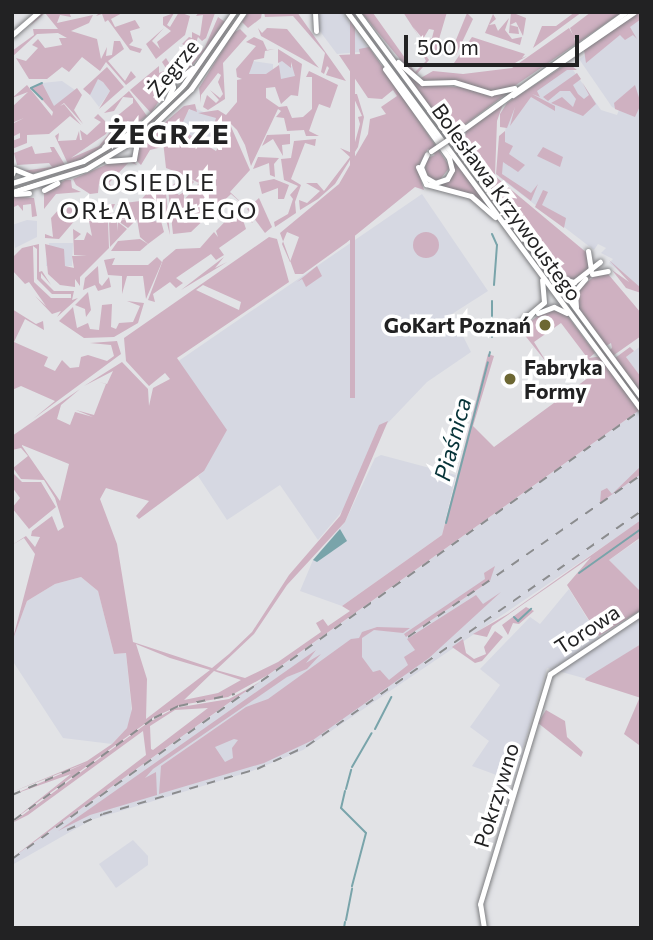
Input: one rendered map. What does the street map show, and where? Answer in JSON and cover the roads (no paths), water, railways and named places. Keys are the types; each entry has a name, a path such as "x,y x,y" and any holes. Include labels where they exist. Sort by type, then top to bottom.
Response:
{"main road":[{"path":"12,35 38,12"},
{"name":"Żegrze","path":"12,183 38,177 96,155 145,122 161,108 199,64 234,12"},
{"name":"Żegrze","path":"12,193 70,176 97,164 139,138 166,116 203,73 244,12"},
{"path":"315,12 316,31"},
{"path":"505,226 475,198 424,183 418,167 429,153 523,83 626,12"},
{"path":"484,114 634,12"},
{"name":"Bolesława Krzywoustego","path":"347,13 641,410"},
{"name":"Bolesława Krzywoustego","path":"358,13 641,397"},
{"path":"382,46 420,83 452,82 495,93 523,83"},
{"path":"380,56 393,82 451,162 447,180 435,183 425,177 421,167 429,153"},
{"path":"161,108 173,88 171,78 182,78 199,64"},
{"path":"198,84 203,73"},
{"path":"166,116 184,104"},
{"path":"96,155 113,138 114,128 125,131 145,122"},
{"path":"97,164 134,159 133,149 139,138"},
{"path":"12,174 14,169 20,176 38,177"},
{"path":"44,190 70,176"},
{"path":"12,193 29,193"},
{"path":"588,251 592,272"},
{"path":"579,313 575,291 601,264"},
{"path":"548,271 568,283 592,272 608,271"},
{"path":"540,274 545,299 517,326 550,307 572,317"},
{"name":"Torowa","path":"551,672 641,613"},
{"name":"Pokrzywno","path":"484,928 480,904 551,672"}],"water":[{"path":"340,529 347,541 317,562 313,560"}],"waterway":[{"path":"42,83 31,88 42,99"},
{"name":"Piaśnica","path":"492,234 497,245 494,285"},
{"name":"Piaśnica","path":"492,301 492,337"},
{"name":"Piaśnica","path":"489,356 490,352"},
{"name":"Piaśnica","path":"446,523 488,362"},
{"path":"579,573 641,529"},
{"path":"514,617 518,621 531,609"},
{"path":"375,729 391,697"},
{"path":"352,767 372,733"},
{"path":"346,789 351,770"},
{"path":"345,791 341,808 366,833 352,886"},
{"path":"346,920 352,889"},
{"path":"344,928 345,922"}],"tram line":[{"path":"12,189 86,165 146,129 190,84 240,12"}],"railway":[{"path":"12,859 641,410"},
{"path":"408,637 641,475"},
{"path":"67,830 103,814 257,769 307,746 641,511"},
{"path":"14,820 154,718 179,706 235,694"},
{"path":"12,795 72,769"}],"place":[{"name":"GoKart Poznań","path":"545,325"},
{"name":"Fabryka Formy","path":"510,379"}],"district":[{"name":"ŻEGRZE","path":"169,133"},
{"name":"OSIEDLE ORŁA BIAŁEGO","path":"159,196"}]}
